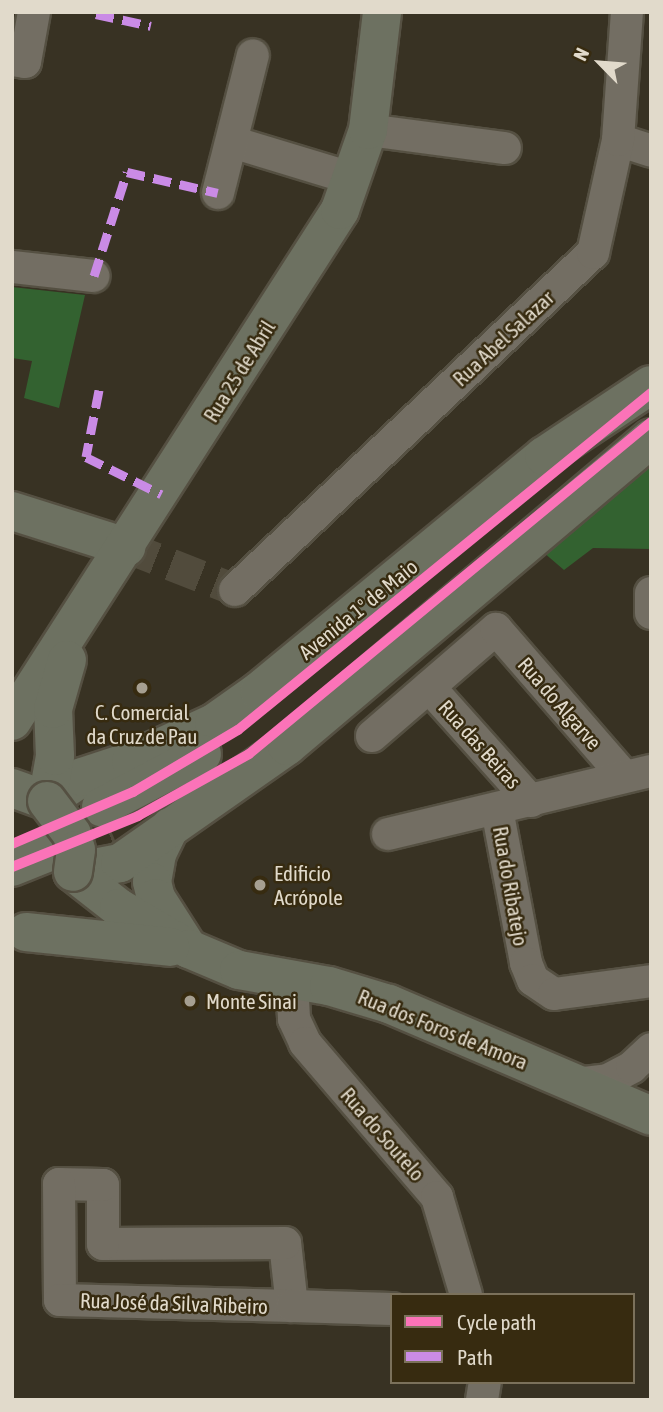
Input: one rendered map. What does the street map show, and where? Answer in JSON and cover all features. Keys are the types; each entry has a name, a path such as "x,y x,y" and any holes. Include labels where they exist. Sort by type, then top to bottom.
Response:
{"main road":[{"name":"Rua 25 de Abril","path":"12,721 321,244 354,179 369,130 382,12"},
{"name":"Avenida 1º de Maio","path":"46,840 74,780 131,761 214,723 259,691 544,456 651,385"},
{"path":"651,393 273,705 105,817 184,793 249,754 651,422"},
{"path":"12,867 46,840 120,863 287,746 651,438"},
{"path":"12,511 126,547"},
{"name":"Rua 25 de Abril","path":"19,935 59,906 46,840 55,756 53,709 57,687 90,602"},
{"path":"53,709 78,747 100,757 131,761"},
{"name":"Rua dos Foros de Amora","path":"12,788 46,840 119,908 190,950 239,970 379,1000 651,1116"},
{"path":"170,827 158,854 152,882 156,898 190,950"},
{"name":"Rua dos Foros de Amora","path":"19,935 190,950"}],"street":[{"path":"19,61 34,12"},
{"name":"Rua Abel Salazar","path":"235,590 593,253 618,140 627,12"},
{"path":"218,193 253,55"},
{"path":"369,130 505,148"},
{"path":"618,140 651,151"},
{"path":"232,142 354,179"},
{"path":"12,267 94,276"},
{"path":"651,593 651,613"},
{"name":"Rua do Algarve","path":"429,687 496,629 637,774"},
{"path":"372,736 429,687"},
{"name":"Rua das Beiras","path":"429,687 531,801"},
{"name":"Rua das Beiras","path":"388,834 637,774"},
{"name":"Rua do Ribatejo","path":"497,809 526,963 533,980 554,993 651,981"},
{"name":"Rua do Soutelo","path":"292,980 294,1019 305,1043 437,1197 465,1293"},
{"path":"576,1084 608,1080 632,1067 651,1049"},
{"name":"Rua José da Silva Ribeiro","path":"292,1306 285,1243 103,1244 103,1185 59,1184 60,1300 292,1306 390,1308"}],"green space":[{"path":"12,287 85,295 59,408 24,398 32,361 12,358"},
{"path":"651,460 651,549 593,548 564,570 543,552"}],"tunnel":[{"path":"126,547 235,590"},
{"path":"54,850 109,827"}],"marked path":[{"path":"96,14 151,26"},
{"path":"94,276 127,172 218,193"},
{"path":"99,390 86,457 161,494"}],"cycle path":[{"path":"12,844 133,792 238,730 651,393"},
{"path":"12,867 138,816 249,754 651,422"}],"place":[{"name":"C. Comercial da Cruz de Pau","path":"142,688"},
{"name":"Edificio Acrópole","path":"260,885"},
{"name":"Monte Sinai","path":"190,1001"}]}
